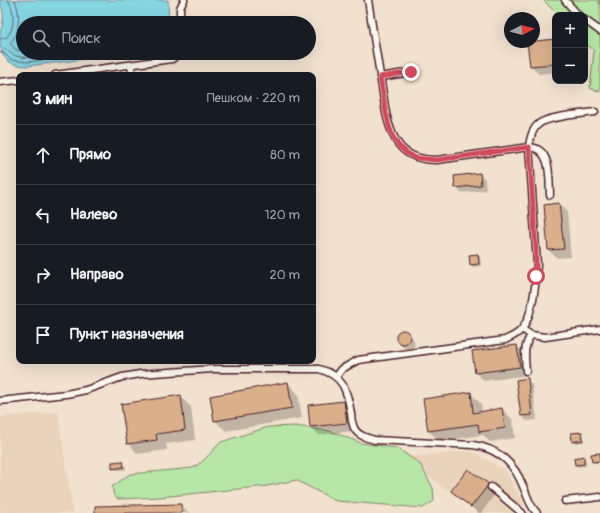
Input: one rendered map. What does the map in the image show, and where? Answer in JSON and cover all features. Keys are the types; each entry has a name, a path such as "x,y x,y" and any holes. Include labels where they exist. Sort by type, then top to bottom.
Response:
{"lane":[{"path":"180,16 180,8 184,0"},
{"path":"368,0 387,119 393,137 399,146 416,158 437,160 529,147 539,149 545,156 550,194"},
{"path":"565,0 575,12"},
{"path":"588,22 600,31"},
{"path":"78,72 165,60"},
{"path":"131,65 132,72"},
{"path":"380,77 411,72"},
{"path":"0,82 16,80"},
{"path":"336,377 342,369 358,360 506,340 516,335 522,329 527,320 530,309 536,276 529,147 530,137 534,128 540,122 548,119 595,112"},
{"path":"522,329 531,335 545,337 600,329"},
{"path":"526,371 524,350 531,335"},
{"path":"0,401 66,394 86,390 122,377 140,374 213,369 319,369 328,371 344,385 354,428 359,434 374,440 473,445 482,446 493,450 511,464 522,484 531,506 537,513"},
{"path":"491,487 522,513"},
{"path":"565,501 600,497"}],"shaded area":[{"path":"58,412 73,513 0,513 0,417"},
{"path":"471,451 505,470 524,505 517,513 478,513 403,457"}],"green space":[{"path":"543,0 600,0 600,92 590,88 594,51 588,45 588,12 555,12"},
{"path":"295,426 330,431 361,443 397,448 420,464 433,488 434,501 423,508 336,501 296,480 267,486 160,497 118,499 114,496 112,487 130,474 193,468 203,461 221,442 268,427"}],"water":[{"path":"0,0 168,0 169,16 16,16 16,60 78,60 27,66 9,62 3,54 1,49 0,34 3,23 3,11"}],"building":[{"path":"552,39 552,64 530,66 528,48 540,48 540,41"},
{"path":"480,173 481,185 455,188 454,176"},
{"path":"559,203 564,249 548,250 544,205"},
{"path":"478,254 479,264 470,265 469,255"},
{"path":"400,330 406,330 410,334 410,340 406,344 400,344 396,340 396,334"},
{"path":"517,345 520,367 475,373 472,351"},
{"path":"528,378 532,415 521,416 516,380"},
{"path":"288,382 292,408 214,421 210,396"},
{"path":"471,392 473,413 502,408 505,428 479,432 478,424 428,431 423,399"},
{"path":"181,395 185,430 156,434 157,440 127,444 121,404"},
{"path":"344,401 347,423 310,427 308,405"},
{"path":"582,432 583,440 572,442 571,433"},
{"path":"600,453 600,461 592,462 591,454"},
{"path":"584,456 584,464 575,465 574,458"},
{"path":"123,461 124,467 112,469 112,462"},
{"path":"468,469 489,484 471,507 451,491"},
{"path":"181,504 182,513 95,513 95,506"}],"route":[{"path":"411,72 380,77 389,126 393,137 399,146 407,153 416,158 437,160 529,147 536,250 536,276"}]}
